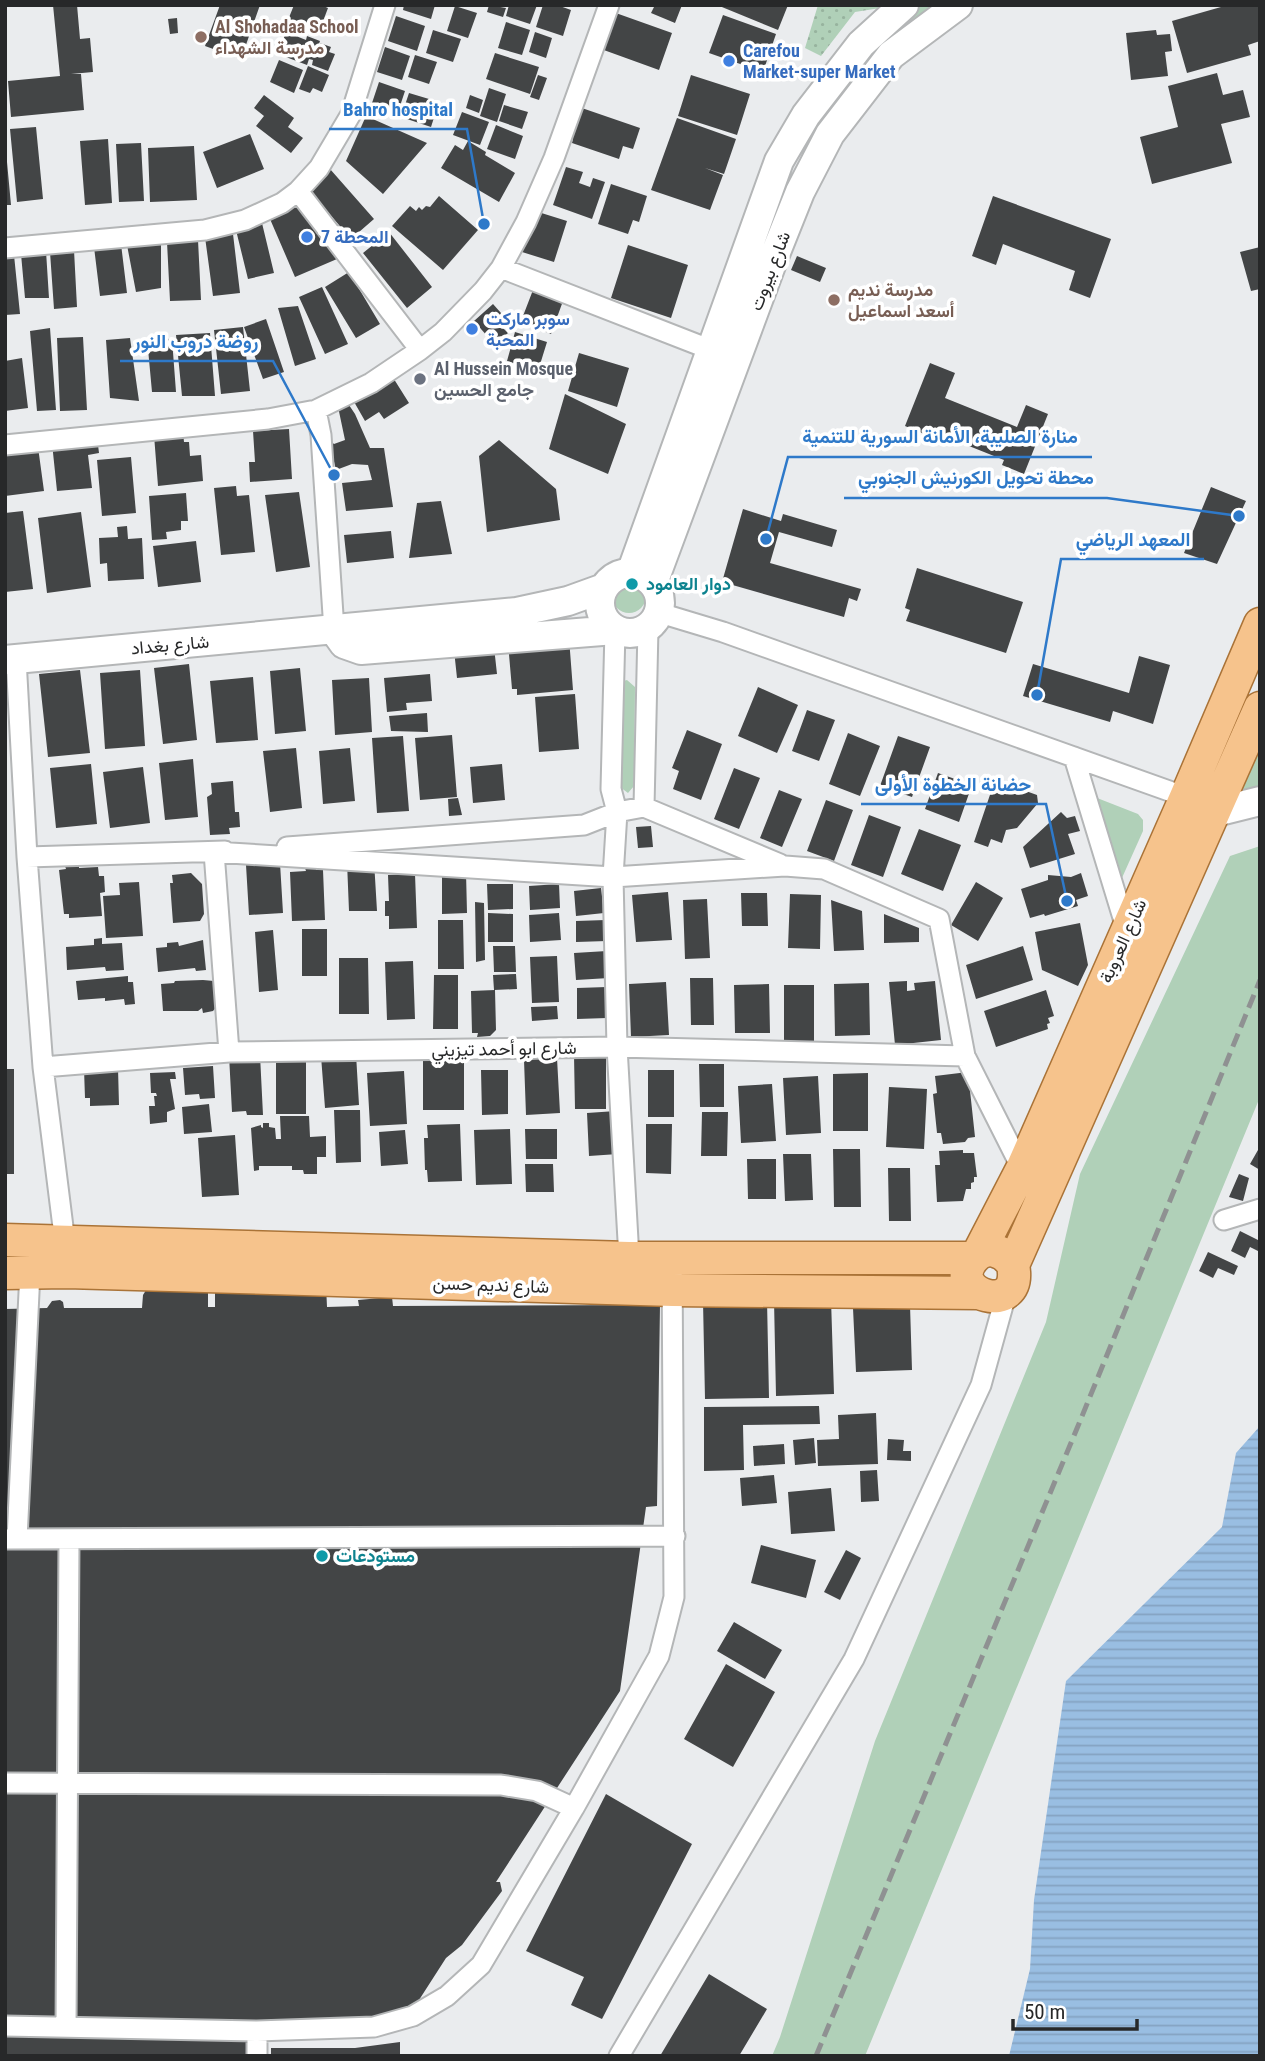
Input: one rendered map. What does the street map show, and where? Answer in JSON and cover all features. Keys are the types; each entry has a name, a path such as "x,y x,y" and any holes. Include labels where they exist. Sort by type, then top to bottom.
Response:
{"main road":[{"name":"شارع بيروت","path":"642,578 709,349 779,161 806,115 861,44 904,5"},
{"name":"شارع بيروت","path":"642,578 800,192 830,134 891,55 958,5"},
{"path":"806,115 830,134"},
{"path":"334,630 344,644 361,650 615,630 632,634 654,620 660,597 642,578 615,577 604,588 600,597 602,616 615,630"},
{"name":"شارع بغداد","path":"11,660 531,610 604,588"},
{"name":"شارع العروبة","path":"1260,624 1199,805 999,1283 968,1280 967,1272 1022,1169 1127,932 1199,805 1260,708"},
{"path":"1199,805 1260,801"},
{"name":"شارع نديم حسن","path":"5,1240 629,1258 976,1256"},
{"name":"شارع نديم حسن","path":"17,1272 673,1290 999,1283"}],"street":[{"path":"5,248 225,226 264,212 298,191 319,168 351,114 385,5"},
{"path":"5,445 268,419 316,410 371,383 420,350 463,312 501,268 526,222 554,158 609,5"},
{"path":"298,191 420,350"},
{"path":"501,268 709,349"},
{"path":"316,410 321,435 334,630"},
{"path":"644,807 654,620 723,632 1074,757 1199,805"},
{"path":"615,630 611,789 617,812 613,877 617,1047 629,1258"},
{"path":"11,660 43,1067 66,1241 66,1272"},
{"path":"1074,757 1127,932"},
{"path":"27,857 214,852 584,825 617,812 644,807 785,866"},
{"path":"214,852 613,877 785,866 824,869 939,919 965,1056 1022,1169"},
{"path":"214,852 229,1052"},
{"name":"شارع ابو أحمد تيزيني","path":"43,1067 229,1052 617,1047 965,1056"},
{"path":"1224,1220 1260,1209"},
{"path":"5,2026 257,2031 374,2027 413,2016 447,1996 481,1965 574,1808 659,1656 674,1597 672,1258"},
{"path":"17,1272 11,1539 675,1536"},
{"path":"620,2056 853,1659 981,1385 996,1333 999,1283"},
{"path":"996,1333 999,1283"},
{"path":"66,2026 69,1540"},
{"path":"5,1783 501,1785 537,1791 574,1808"},
{"path":"257,2031 257,2056"}],"green space":[{"path":"818,5 899,5 855,12 821,56 805,48"},
{"path":"921,5 939,5 909,26 863,69 829,112 822,108 844,78 910,12"},
{"path":"629,579 641,584 646,596 641,608 629,613 617,608 612,596 617,584"},
{"path":"627,680 635,687 634,786 628,793 620,787 623,681"},
{"path":"1260,740 1260,789 1233,797"},
{"path":"1092,796 1138,814 1143,820 1143,831 1117,889"},
{"path":"1260,846 1260,1097 865,2056 772,2056 875,1741 1046,1322 1080,1174 1230,856"}],"water":[{"path":"1260,1426 1260,2056 1009,2056 1030,1969 1034,1900 1066,1681 1222,1527 1236,1453"}],"building":[{"path":"53,5 77,5 80,39 90,38 93,72 71,74 81,74 84,110 11,117 8,81 60,76"},
{"path":"220,5 260,5 241,59 205,46"},
{"path":"294,5 321,5 328,8 319,32 312,29 314,26 304,23 303,26 288,20"},
{"path":"404,5 435,5 431,19 403,10"},
{"path":"489,5 506,8 503,17 487,12"},
{"path":"509,5 537,5 530,24 506,16"},
{"path":"543,5 557,5 571,10 563,36 536,27"},
{"path":"655,5 682,5 675,23 651,13"},
{"path":"717,5 788,5 778,30"},
{"path":"1228,5 1260,5 1260,41 1248,45 1251,55 1187,73 1172,21"},
{"path":"455,6 477,13 468,38 447,31"},
{"path":"613,12 672,33 659,70 601,49"},
{"path":"723,15 776,34 763,72 709,53"},
{"path":"396,16 425,26 417,51 388,41"},
{"path":"177,18 178,33 170,34 168,19"},
{"path":"506,22 530,30 522,55 498,48"},
{"path":"433,30 461,39 453,62 426,53"},
{"path":"1156,30 1157,35 1170,34 1172,51 1165,52 1168,76 1131,80 1126,33"},
{"path":"286,32 306,40 307,36 320,41 315,55 320,43 331,47 329,52 335,54 328,71 312,65 313,60 309,59 307,65 278,54"},
{"path":"535,32 552,38 546,58 529,52"},
{"path":"385,47 410,56 402,80 377,72"},
{"path":"495,53 539,67 530,94 486,79"},
{"path":"415,55 437,62 429,84 408,77"},
{"path":"279,60 303,70 294,93 270,82"},
{"path":"308,66 329,75 322,92 313,88 310,93 299,89"},
{"path":"1217,73 1223,95 1243,90 1250,117 1221,124 1232,163 1152,184 1140,137 1178,127 1168,86"},
{"path":"538,75 547,78 539,100 530,97"},
{"path":"691,75 750,94 737,135 678,116"},
{"path":"379,82 405,91 397,115 371,106"},
{"path":"489,88 506,94 497,122 480,116"},
{"path":"409,93 439,102 431,127 401,117"},
{"path":"264,95 294,118 288,127 303,138 291,153 256,126 264,116 254,108"},
{"path":"470,95 483,100 479,113 466,108"},
{"path":"504,105 528,112 522,129 499,121"},
{"path":"576,106 640,128 633,149 623,146 619,159 572,143 573,139 565,137"},
{"path":"462,112 489,122 480,145 453,135"},
{"path":"366,116 427,143 383,194 346,161"},
{"path":"677,118 736,139 724,174 705,168 723,175 710,210 651,190"},
{"path":"496,125 523,136 515,159 487,149"},
{"path":"36,127 43,199 17,202 10,129"},
{"path":"250,134 264,169 217,188 203,152"},
{"path":"108,139 112,203 85,205 80,141"},
{"path":"468,141 515,173 499,202 441,168 455,145 463,150"},
{"path":"141,143 144,201 119,202 116,144"},
{"path":"194,146 197,200 150,202 148,148"},
{"path":"7,162 11,205 5,205"},
{"path":"566,167 583,172 579,183 590,187 593,178 605,182 592,219 553,205"},
{"path":"330,169 374,219 351,239 308,189"},
{"path":"611,184 647,196 639,222 633,220 628,234 598,224"},
{"path":"439,196 478,230 443,270 392,226 410,206 416,211 419,207 422,210 426,206 430,207"},
{"path":"993,196 1111,239 1090,298 1069,290 1075,271 1003,244 996,265 972,256"},
{"path":"294,201 337,259 295,277 270,219"},
{"path":"535,211 567,221 554,262 522,252"},
{"path":"261,219 274,273 248,279 235,226"},
{"path":"389,232 432,287 407,308 363,253"},
{"path":"233,234 240,293 213,296 205,237"},
{"path":"161,238 161,288 136,292 127,245"},
{"path":"198,240 201,300 170,301 167,242"},
{"path":"121,244 127,293 100,296 94,247"},
{"path":"628,245 688,265 671,318 611,298"},
{"path":"1260,247 1260,289 1251,291 1240,252"},
{"path":"74,250 77,307 54,309 50,252"},
{"path":"46,251 49,298 25,298 21,254"},
{"path":"14,255 20,314 5,315 5,256"},
{"path":"797,256 826,268 820,282 791,270"},
{"path":"349,272 380,324 356,338 325,287"},
{"path":"322,287 348,344 325,354 299,297"},
{"path":"533,290 563,301 551,334 531,326 533,320 523,316"},
{"path":"493,304 509,322 503,328 508,333 495,345 474,321"},
{"path":"298,306 316,359 295,366 278,308"},
{"path":"266,319 284,372 263,379 244,327"},
{"path":"243,327 250,391 221,394 214,330"},
{"path":"50,328 56,410 37,411 30,331"},
{"path":"515,332 547,342 538,371 507,361"},
{"path":"210,333 215,396 182,396 176,335"},
{"path":"83,337 87,410 60,411 57,338"},
{"path":"130,338 139,401 110,398 106,340"},
{"path":"147,338 172,339 176,392 152,392"},
{"path":"579,353 629,368 617,407 568,391"},
{"path":"22,358 28,408 5,411 5,361"},
{"path":"930,363 955,373 945,398 1017,427 1026,405 1048,414 1024,474 1002,465 1004,460 929,430 927,435 905,426"},
{"path":"392,376 409,403 384,419 379,412 365,421 353,400"},
{"path":"565,394 626,424 608,474 549,449"},
{"path":"345,399 370,448 384,448 393,507 346,511 342,483 372,480 368,465 352,464 336,470 329,440 334,444 345,440 337,402"},
{"path":"289,429 292,479 250,482 249,462 255,462 253,431"},
{"path":"183,432 184,442 189,442 190,456 201,455 203,481 158,486 154,435"},
{"path":"499,440 556,489 560,520 487,532 479,456"},
{"path":"52,443 98,445 99,453 88,455 92,488 57,491"},
{"path":"38,447 44,491 5,496 5,451"},
{"path":"131,457 136,513 102,516 97,460"},
{"path":"236,486 237,496 249,495 255,552 221,555 214,488"},
{"path":"1211,487 1246,501 1217,564 1184,553"},
{"path":"299,492 310,567 276,572 265,495"},
{"path":"186,493 188,521 181,521 181,530 166,532 167,539 152,540 149,496"},
{"path":"441,501 452,554 409,558 417,503"},
{"path":"743,509 781,521 783,514 837,530 832,547 779,532 770,563 861,589 857,601 849,598 844,617 722,582"},
{"path":"23,511 33,589 5,592 5,513"},
{"path":"81,512 91,587 47,593 38,518"},
{"path":"127,526 128,539 142,538 144,579 108,581 107,563 100,564 99,538 118,537 117,527"},
{"path":"391,531 394,558 347,563 344,535"},
{"path":"196,541 201,582 158,587 153,546"},
{"path":"917,568 1023,602 1006,653 906,621 910,610 905,608"},
{"path":"569,638 573,690 517,695 517,689 512,689 508,643"},
{"path":"494,647 497,674 457,678 454,650"},
{"path":"1139,656 1170,665 1153,724 1113,711 1110,722 1023,696 1033,664 1129,693"},
{"path":"189,664 197,740 163,744 154,668"},
{"path":"300,668 306,731 275,734 270,671"},
{"path":"80,670 90,753 48,757 39,674"},
{"path":"140,670 145,746 105,749 100,673"},
{"path":"430,674 432,701 406,703 407,710 387,712 384,678"},
{"path":"253,677 258,740 216,743 210,681"},
{"path":"369,678 372,732 335,735 332,680"},
{"path":"758,687 798,705 777,753 738,736"},
{"path":"575,694 579,749 539,752 535,697"},
{"path":"807,710 835,720 819,761 792,751"},
{"path":"427,713 428,732 391,731 389,716"},
{"path":"687,730 722,744 701,800 673,789 679,771 672,768"},
{"path":"848,733 880,746 860,796 829,784"},
{"path":"452,735 457,797 420,800 415,738"},
{"path":"403,736 409,811 377,813 372,738"},
{"path":"898,736 930,747 912,797 880,786"},
{"path":"296,748 302,808 270,812 263,751"},
{"path":"350,748 355,801 323,804 319,751"},
{"path":"193,759 198,817 165,820 159,763"},
{"path":"91,764 97,824 56,828 50,768"},
{"path":"502,764 505,800 473,803 470,767"},
{"path":"143,767 150,823 110,828 103,772"},
{"path":"734,768 760,778 739,829 714,819"},
{"path":"938,773 972,785 959,822 925,809"},
{"path":"995,780 1037,795 1038,803 1017,828 1006,830 1002,843 991,839 988,847 974,842"},
{"path":"233,781 235,812 239,812 240,827 229,828 230,834 210,835 207,797 212,794 211,783"},
{"path":"779,790 802,799 782,847 760,838"},
{"path":"458,798 462,815 449,816 448,799"},
{"path":"826,800 853,810 834,861 807,851"},
{"path":"1061,812 1067,818 1075,816 1080,831 1068,834 1075,854 1030,868 1023,847"},
{"path":"869,815 901,827 883,877 851,865"},
{"path":"651,826 653,847 638,848 636,827"},
{"path":"919,829 961,845 943,891 901,874"},
{"path":"374,861 377,911 349,911 347,862"},
{"path":"280,863 283,913 249,915 246,865"},
{"path":"79,865 79,868 98,867 99,876 104,876 105,892 100,893 102,916 69,918 69,914 64,914 59,870 66,869 65,866"},
{"path":"316,867 316,870 323,870 325,920 292,921 290,872"},
{"path":"442,872 466,872 467,913 442,914"},
{"path":"191,873 202,884 204,914 200,921 173,923 170,883 173,883 172,875"},
{"path":"1081,873 1088,896 1076,900 1078,906 1030,918 1021,889 1048,880 1048,875 1071,877"},
{"path":"415,874 417,928 389,929 389,916 385,916 385,901 389,901 388,875"},
{"path":"139,882 143,936 106,938 103,896 120,895 119,883"},
{"path":"976,882 1003,898 978,941 951,925"},
{"path":"487,884 513,884 513,909 488,910"},
{"path":"559,884 560,908 530,910 529,886"},
{"path":"601,888 604,913 576,916 574,891"},
{"path":"668,892 672,940 636,942 632,895"},
{"path":"741,893 767,893 768,926 742,926"},
{"path":"790,894 821,895 820,949 788,948"},
{"path":"707,899 710,958 685,959 683,900"},
{"path":"831,900 862,911 864,950 834,951"},
{"path":"475,902 484,903 485,960 476,962"},
{"path":"488,913 513,914 513,942 488,942"},
{"path":"559,913 561,940 530,942 529,915"},
{"path":"884,914 919,928 919,942 884,943"},
{"path":"438,920 463,920 464,969 438,969"},
{"path":"606,920 607,941 576,942 576,921"},
{"path":"1080,923 1088,965 1078,986 1042,970 1035,932"},
{"path":"302,929 327,929 327,976 302,976"},
{"path":"273,930 278,990 259,992 255,932"},
{"path":"102,938 102,944 122,943 124,970 106,971 105,967 67,970 66,947 94,945 94,939"},
{"path":"203,940 206,970 196,971 195,968 158,972 156,948 167,947 167,943 178,942 179,946"},
{"path":"493,946 515,946 516,972 494,972"},
{"path":"1023,946 1033,980 976,999 966,965"},
{"path":"607,951 609,978 576,980 574,953"},
{"path":"557,956 559,1002 532,1003 530,957"},
{"path":"339,958 368,958 369,1014 339,1014"},
{"path":"413,961 415,1019 387,1020 385,962"},
{"path":"516,974 517,989 494,990 493,975"},
{"path":"434,975 458,975 458,1029 433,1029"},
{"path":"128,976 128,982 133,982 135,1004 125,1005 124,999 78,1000 76,981"},
{"path":"690,978 713,978 714,1025 691,1025"},
{"path":"214,981 217,1006 213,1011 203,1013 202,1008 198,1011 163,1011 161,984"},
{"path":"907,981 907,991 915,990 914,983 935,981 941,1040 895,1045 889,982"},
{"path":"666,982 669,1035 631,1037 629,984"},
{"path":"869,983 870,1035 835,1036 834,984"},
{"path":"769,984 770,1033 735,1033 734,985"},
{"path":"784,985 814,985 814,1041 784,1041"},
{"path":"607,987 607,1018 577,1019 577,988"},
{"path":"495,990 496,1030 490,1036 477,1037 478,1033 472,1033 471,991"},
{"path":"1046,990 1054,1016 1048,1018 1048,1029 996,1047 984,1011"},
{"path":"557,1006 558,1019 532,1021 531,1007"},
{"path":"356,1054 359,1105 325,1108 321,1056"},
{"path":"423,1054 464,1054 464,1110 423,1110"},
{"path":"229,1055 260,1055 263,1115 247,1115 246,1111 232,1112"},
{"path":"574,1055 606,1055 606,1109 575,1109"},
{"path":"276,1057 306,1057 306,1114 276,1114"},
{"path":"557,1058 560,1113 526,1115 524,1060"},
{"path":"699,1064 724,1064 724,1107 700,1107"},
{"path":"213,1066 215,1098 200,1099 199,1094 185,1095 183,1068"},
{"path":"118,1068 119,1105 90,1106 90,1098 85,1098 84,1069"},
{"path":"5,1069 14,1069 14,1174 5,1174"},
{"path":"481,1070 508,1070 508,1114 482,1115"},
{"path":"648,1070 674,1070 674,1117 648,1117"},
{"path":"404,1071 407,1124 370,1126 367,1073"},
{"path":"175,1072 176,1079 170,1079 175,1109 167,1112 167,1122 150,1124 149,1106 155,1106 154,1096 157,1096 156,1093 151,1093 150,1073"},
{"path":"968,1072 975,1137 968,1138 965,1142 943,1144 941,1133 937,1133 933,1094 937,1093 935,1076"},
{"path":"868,1073 868,1131 833,1131 833,1074"},
{"path":"818,1076 821,1133 786,1135 783,1078"},
{"path":"772,1084 776,1141 741,1143 738,1086"},
{"path":"889,1087 927,1089 924,1149 886,1147"},
{"path":"209,1104 212,1132 184,1134 182,1107"},
{"path":"334,1110 360,1110 361,1162 336,1163"},
{"path":"616,1111 618,1154 589,1156 587,1113"},
{"path":"702,1112 728,1112 727,1156 701,1156"},
{"path":"280,1116 309,1116 310,1137 326,1136 326,1157 317,1157 317,1174 304,1174 303,1170 292,1170 292,1166 259,1166 259,1170 254,1171 251,1128 261,1125 263,1128 263,1123 269,1123 269,1127 275,1128 276,1139 281,1139"},
{"path":"460,1124 462,1181 428,1182 424,1138 428,1138 427,1125"},
{"path":"646,1124 672,1124 671,1174 646,1173"},
{"path":"510,1129 512,1184 476,1185 474,1130"},
{"path":"525,1129 557,1129 557,1159 526,1159"},
{"path":"405,1130 408,1164 381,1166 379,1132"},
{"path":"235,1135 239,1195 202,1197 198,1138"},
{"path":"833,1149 860,1149 861,1207 834,1207"},
{"path":"963,1150 963,1153 974,1153 977,1177 974,1177 974,1182 971,1183 971,1189 966,1189 963,1201 937,1202 935,1165 940,1165 939,1151"},
{"path":"1258,1150 1260,1151 1260,1170 1250,1164"},
{"path":"783,1154 811,1154 813,1200 785,1201"},
{"path":"747,1159 776,1159 776,1199 748,1199"},
{"path":"525,1164 553,1164 554,1192 526,1192"},
{"path":"888,1168 910,1168 911,1221 889,1221"},
{"path":"1239,1174 1249,1178 1243,1201 1229,1197"},
{"path":"1240,1231 1260,1241 1260,1252 1250,1247 1245,1258 1231,1251"},
{"path":"1208,1252 1238,1266 1234,1275 1218,1268 1213,1278 1199,1271"},
{"name":"مستودعات","path":"326,1285 327,1307 359,1306 358,1300 392,1297 393,1306 660,1305 657,1506 646,1507 620,1691 496,1882 500,1882 502,1891 462,1945 446,1958 410,2014 258,2040 256,2056 5,2056 5,1309 47,1308 52,1301 60,1300 64,1308 142,1308 143,1295 148,1287 208,1288 208,1307 215,1307 215,1290"},
{"path":"831,1299 834,1394 776,1396 774,1300"},
{"path":"767,1300 769,1398 705,1399 703,1301"},
{"path":"910,1305 912,1370 856,1372 853,1308"},
{"path":"819,1406 820,1424 743,1425 744,1470 704,1471 704,1407"},
{"path":"876,1413 878,1464 818,1466 817,1440 839,1439 838,1415"},
{"path":"814,1438 816,1463 795,1465 793,1440"},
{"path":"888,1439 904,1440 903,1451 911,1451 911,1461 887,1460"},
{"path":"784,1444 785,1464 754,1466 753,1446"},
{"path":"877,1470 879,1501 861,1502 860,1471"},
{"path":"774,1475 777,1503 742,1506 740,1478"},
{"path":"831,1488 835,1531 791,1534 788,1492"},
{"path":"761,1545 816,1560 806,1598 751,1583"},
{"path":"846,1550 861,1558 840,1600 824,1592"},
{"path":"734,1622 782,1650 765,1679 717,1651"},
{"path":"726,1664 775,1692 733,1767 684,1739"},
{"path":"606,1794 692,1844 602,2019 571,2005 584,1977 526,1951"},
{"path":"709,1974 767,2009 739,2056 660,2056"},
{"path":"400,2042 400,2056 271,2056 271,2048 355,2048"}],"railway":[{"path":"816,2056 1260,980"}],"place":[{"name":"Al Shohadaa School مدرسة الشهداء","path":"201,37"},
{"name":"Carefou Market-super Market","path":"729,61"},
{"name":"Bahro hospital","path":"484,224"},
{"name":"المحطة 7","path":"307,237"},
{"name":"مدرسة نديم أسعد اسماعيل","path":"834,300"},
{"name":"سوبر ماركت المحبة","path":"472,329"},
{"name":"Al Hussein Mosque جامع الحسين","path":"420,379"},
{"name":"روضة دروب النور","path":"334,475"},
{"name":"محطة تحويل الكورنيش الجنوبي","path":"1239,516"},
{"name":"منارة الصليبة، الأمانة السورية للتنمية","path":"766,539"},
{"name":"دوار العامود","path":"632,584"},
{"name":"المعهد الرياضي","path":"1037,695"},
{"name":"حضانة الخطوة الأولى","path":"1067,901"},
{"name":"مستودعات","path":"322,1556"}]}
